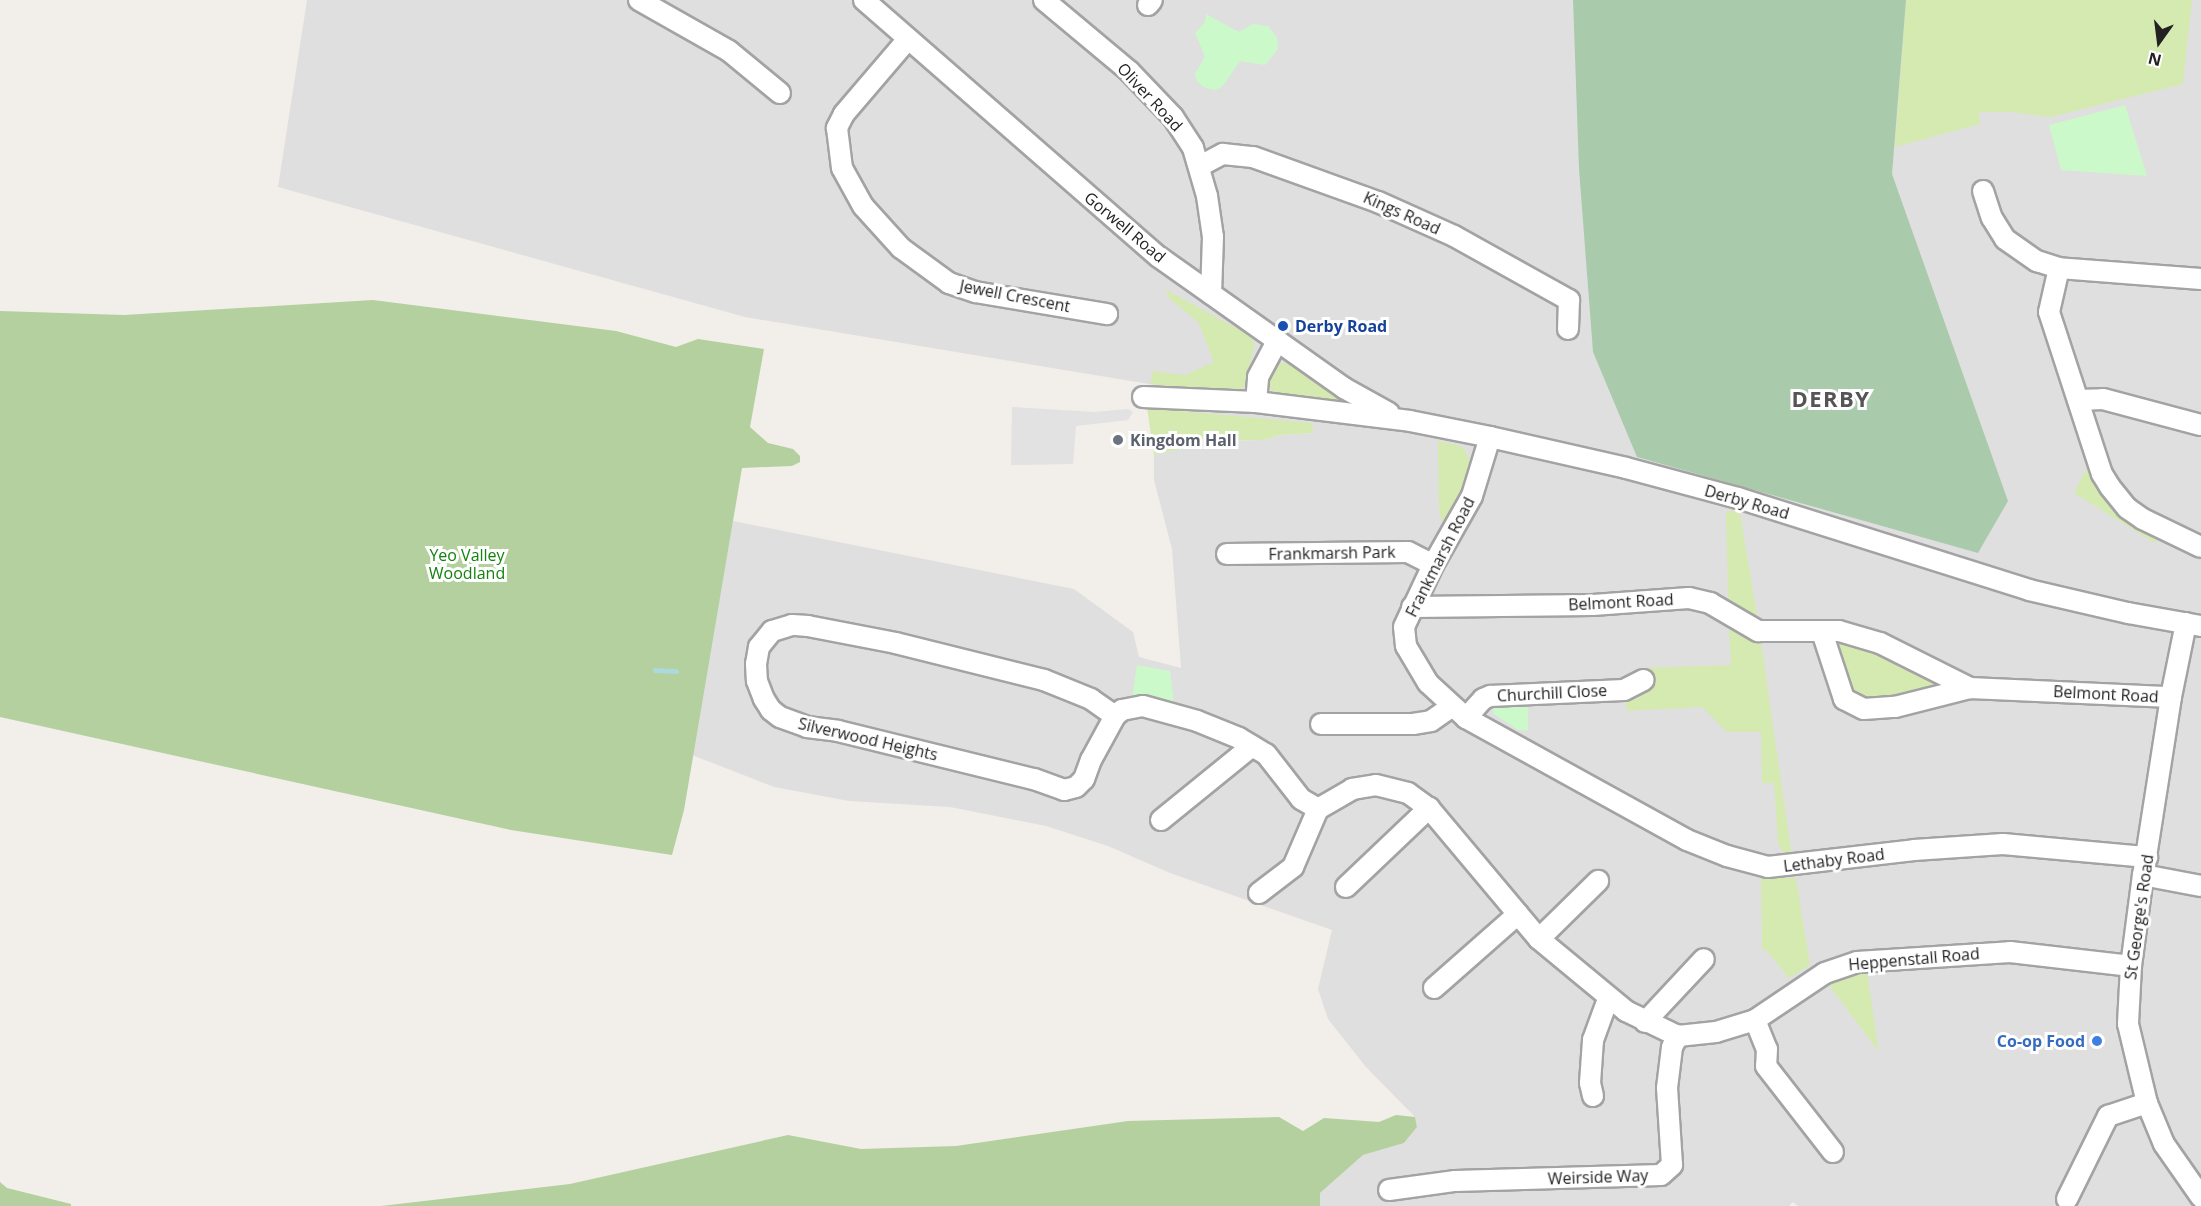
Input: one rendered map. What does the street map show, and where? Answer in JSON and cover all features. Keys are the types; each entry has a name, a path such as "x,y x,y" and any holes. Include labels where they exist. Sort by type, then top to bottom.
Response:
{"street":[{"path":"639,0 729,51 780,93"},
{"name":"Gorwell Road","path":"864,0 1159,257 1277,342 1360,398 1410,421"},
{"name":"Oliver Road","path":"1044,0 1129,71 1173,117 1193,147 1200,166 1213,237 1211,294"},
{"name":"Jewell Crescent","path":"908,39 844,114 837,128 839,153 846,179 872,219 909,254 949,283 975,292 1107,314"},
{"name":"Kings Road","path":"1200,166 1223,154 1239,154 1282,165 1378,202 1454,236 1569,300 1568,328"},
{"path":"1983,191 1992,218 2006,239 2037,261 2059,268 2201,279"},
{"path":"2059,268 2049,312 2102,474 2122,503 2143,519 2201,547"},
{"path":"1256,402 1258,377 1277,342"},
{"name":"Derby Road","path":"1143,397 1256,402 1410,421 1490,437 1626,468 1727,495 2029,590 2128,614 2193,625"},
{"path":"2078,400 2103,399 2201,425"},
{"name":"Frankmarsh Road","path":"1459,712 1428,683 1406,646 1404,627 1433,565 1473,496 1490,437"},
{"name":"Frankmarsh Park","path":"1227,554 1408,552 1433,565"},
{"name":"Belmont Road","path":"1412,607 1593,605 1689,598 1710,603 1758,631 1839,631 1881,643 1970,688"},
{"name":"Silverwood Heights","path":"792,625 808,626 896,643 1044,680 1091,699 1115,716 1091,760 1084,779 1076,787 1064,790 1034,779 838,731 807,727 780,717 771,710 764,699 757,681 756,664 759,647 772,631 792,625"},
{"name":"St George's Road","path":"2193,625 2171,697 2145,866 2132,966 2128,1024 2147,1103 2164,1144 2201,1197"},
{"name":"Belmont Road","path":"1822,632 1844,699 1864,709 1895,707 1970,688 2171,697"},
{"name":"Churchill Close","path":"1459,712 1490,696 1624,690 1644,680"},
{"path":"1115,716 1133,707 1150,707 1197,721 1239,738 1266,754 1301,799 1318,809"},
{"path":"1321,724 1413,724 1459,712"},
{"name":"Lethaby Road","path":"1459,712 1687,840 1727,856 1768,867 1914,850 2003,844 2145,866 2201,886"},
{"path":"1161,820 1252,746"},
{"path":"1259,893 1293,867 1318,809 1352,789 1376,785 1408,793 1429,808 1539,939 1608,999 1645,1022 1678,1036"},
{"path":"1346,887 1429,808"},
{"path":"1539,939 1598,881"},
{"path":"1434,988 1518,914"},
{"name":"Heppenstall Road","path":"1678,1036 1716,1032 1755,1020 1825,974 1857,962 2010,952 2132,966"},
{"path":"1645,1022 1704,959"},
{"path":"1593,1096 1590,1083 1593,1040 1608,999"},
{"path":"1755,1020 1767,1049 1766,1066 1833,1152"},
{"name":"Weirside Way","path":"1389,1190 1455,1181 1662,1175 1672,1165 1667,1088 1672,1047 1678,1036"},
{"path":"2067,1199 2108,1116 2147,1103"}],"shaded area":[{"path":"307,0 2201,0 2201,1206 1798,1206 1793,1202 1789,1206 1320,1206 1320,1193 1363,1155 1404,1143 1417,1127 1415,1117 1366,1067 1328,1019 1318,989 1332,930 1170,873 1108,846 1046,826 950,807 849,801 774,787 692,755 733,521 1074,589 1133,632 1139,657 1181,668 1172,549 1154,480 1154,455 1216,441 1264,440 1280,435 1312,433 1312,424 1147,408 1161,386 745,317 278,187"},
{"path":"1012,407 1095,412 1128,409 1133,412 1128,420 1076,426 1073,464 1011,465"}],"green space":[{"path":"1573,0 1906,0 1892,174 2008,501 1978,553 1637,457 1593,352 1579,169"},
{"path":"1906,0 2192,0 2183,84 2051,117 2011,112 1979,112 1980,124 1895,147"},
{"path":"1206,14 1239,32 1253,24 1268,26 1277,37 1278,49 1265,65 1240,61 1222,87 1215,90 1205,88 1197,81 1195,74 1205,56 1195,33 1205,22"},
{"path":"2125,105 2147,176 2061,170 2049,125"},
{"path":"1165,289 1247,334 1255,343 1245,385 1241,390 1234,392 1150,384 1153,371 1185,375 1214,362 1198,322 1171,300"},
{"name":"Yeo Valley Woodland","path":"373,300 616,331 676,347 698,339 764,349 750,427 768,443 793,449 800,456 800,462 792,466 742,468 684,810 672,855 511,830 0,717 0,311 124,315"},
{"path":"1285,362 1340,398 1338,402 1279,396 1270,389 1268,377 1275,367"},
{"path":"1147,408 1312,423 1313,433 1280,435 1264,440 1216,441 1154,455"},
{"path":"1438,441 1458,445 1464,449 1470,460 1461,492 1445,523 1442,523 1439,507"},
{"path":"2088,466 2106,499 2138,528 2158,539 2155,543 2074,493"},
{"path":"1731,510 1740,514 1758,620 1738,608 1728,597 1726,512"},
{"path":"1729,626 1742,635 1761,642 1792,857 1785,855 1778,843 1774,783 1762,783 1761,732 1727,732 1702,707 1626,711 1626,699 1639,699 1638,692 1652,683 1644,668 1731,665"},
{"path":"1839,631 1969,688 1895,706 1845,699 1823,632"},
{"path":"1137,665 1170,671 1174,704 1155,699 1132,699"},
{"path":"1528,702 1528,730 1518,730 1494,714 1493,709 1496,704"},
{"path":"1761,878 1796,878 1810,965 1789,978 1766,950 1762,950"},
{"path":"1867,972 1879,1052 1828,984 1852,973"},
{"path":"1396,1115 1415,1117 1417,1127 1404,1143 1363,1155 1320,1193 1320,1206 381,1206 570,1184 788,1135 861,1149 956,1146 1128,1121 1279,1117 1303,1131 1324,1118 1379,1122"},
{"path":"0,1182 7,1188 71,1204 71,1206 0,1206"}],"waterway":[{"path":"655,670 676,671"}],"place":[{"name":"Derby Road","path":"1283,326"},
{"name":"Kingdom Hall","path":"1118,440"},
{"name":"Co-op Food","path":"2097,1041"}],"district":[{"name":"DERBY","path":"1831,399"}]}
